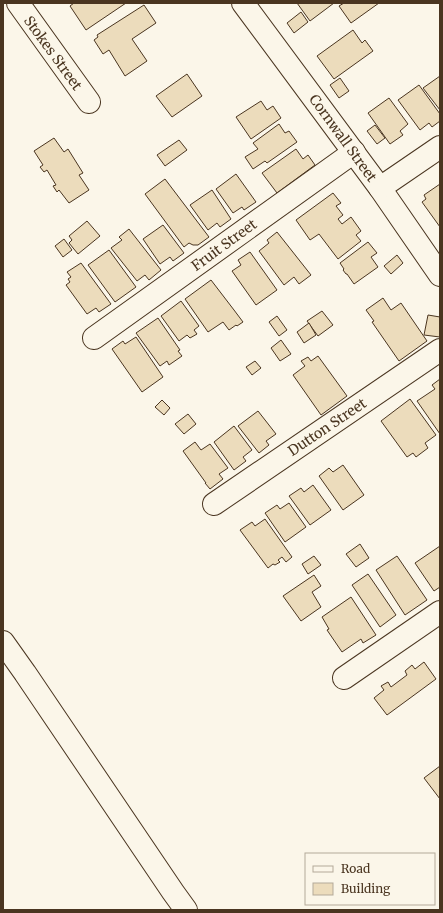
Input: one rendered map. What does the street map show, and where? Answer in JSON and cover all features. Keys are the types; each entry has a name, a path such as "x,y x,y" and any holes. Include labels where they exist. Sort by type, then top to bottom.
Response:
{"street":[{"name":"Stokes Street","path":"18,3 89,102"},
{"name":"Cornwall Street","path":"243,3 354,152 440,275"},
{"path":"380,188 440,147"},
{"name":"Fruit Street","path":"94,338 354,152"},
{"name":"Dutton Street","path":"214,504 440,350"},
{"path":"344,678 440,612"},
{"path":"3,642 26,673 186,910"}],"building":[{"path":"74,3 126,3 86,30 70,6"},
{"path":"297,3 334,3 310,21"},
{"path":"344,3 379,3 351,23 339,6"},
{"path":"144,5 156,23 132,39 147,61 125,76 109,50 103,54 94,40 98,37 97,35"},
{"path":"301,12 308,22 294,33 287,23"},
{"path":"353,30 362,43 365,40 373,51 334,79 317,56"},
{"path":"187,74 202,96 172,117 156,96"},
{"path":"440,76 440,110 423,88"},
{"path":"340,78 349,91 339,98 330,85"},
{"path":"419,85 440,114 440,121 432,127 429,123 420,130 398,100"},
{"path":"389,98 408,124 400,131 403,135 390,144 368,113"},
{"path":"261,101 267,110 273,106 281,118 251,139 236,117"},
{"path":"279,124 285,133 289,131 297,142 267,163 265,161 253,169 245,157 258,149 253,143"},
{"path":"375,125 385,138 377,144 367,131"},
{"path":"54,138 64,152 68,149 83,173 79,175 89,190 69,203 59,190 57,192 53,186 56,185 47,170 44,172 40,167 43,165 34,151"},
{"path":"179,140 187,150 165,166 157,155"},
{"path":"296,149 303,159 308,155 315,165 277,193 262,173"},
{"path":"236,174 256,202 244,210 242,207 233,213 216,189"},
{"path":"165,179 209,237 198,245 189,243 184,247 145,194"},
{"path":"440,184 440,227 422,202 426,199 424,195"},
{"path":"212,190 231,219 220,227 217,223 208,230 190,205"},
{"path":"333,193 341,203 336,206 343,215 338,219 342,224 351,217 361,231 356,235 361,241 338,259 319,234 310,240 296,220"},
{"path":"87,221 100,236 78,254 69,243 72,240 69,236"},
{"path":"163,225 184,253 173,261 170,257 160,264 143,239"},
{"path":"129,229 161,270 149,280 145,275 137,281 111,248 122,240 119,237"},
{"path":"277,232 311,275 299,284 294,277 284,285 259,251 269,243 267,240"},
{"path":"64,239 72,250 63,257 55,246"},
{"path":"368,242 377,253 371,257 378,267 354,284 343,270 344,269 340,263"},
{"path":"109,250 136,287 115,302 88,265"},
{"path":"250,252 277,290 256,305 232,271 241,265 238,260"},
{"path":"397,255 403,263 391,274 384,266"},
{"path":"81,263 111,304 99,312 96,308 87,314 66,285 70,282 68,279 71,277 67,272"},
{"path":"211,280 243,322 229,330 223,322 208,332 185,299"},
{"path":"383,298 391,310 401,303 427,341 399,361 372,322 374,321 366,310"},
{"path":"181,301 199,326 194,330 197,334 190,338 187,335 179,341 161,316"},
{"path":"322,311 333,325 318,336 307,321"},
{"path":"428,315 440,317 440,337 424,335"},
{"path":"277,316 287,330 279,336 269,322"},
{"path":"158,318 180,350 178,351 182,356 169,365 167,361 160,366 136,333"},
{"path":"309,323 316,335 304,343 297,332"},
{"path":"136,337 163,377 142,392 112,349 123,341 125,344"},
{"path":"281,340 291,354 280,361 271,348"},
{"path":"318,356 347,396 321,415 293,375 305,366 301,361 308,357 311,361"},
{"path":"255,361 261,368 252,375 246,367"},
{"path":"440,379 440,434 417,401 435,389 432,385"},
{"path":"410,399 436,435 425,443 428,448 416,457 413,453 407,457 381,421"},
{"path":"162,400 170,408 164,415 155,407"},
{"path":"258,411 276,434 266,441 269,445 259,453 238,426"},
{"path":"188,414 196,424 184,434 175,424"},
{"path":"234,426 252,450 243,457 246,461 234,470 214,442"},
{"path":"195,442 201,450 210,444 228,468 219,474 223,479 210,489 183,451"},
{"path":"343,465 364,495 343,510 319,476 329,468 333,472"},
{"path":"313,485 331,510 310,525 289,496 301,488 304,492"},
{"path":"289,503 306,527 285,542 265,513 277,505 280,509"},
{"path":"265,519 292,557 286,562 282,557 278,560 280,562 275,565 273,564 268,568 240,530 252,522 255,526"},
{"path":"360,544 369,558 356,567 346,554"},
{"path":"440,546 440,587 434,591 415,563"},
{"path":"314,556 321,565 308,574 302,564"},
{"path":"397,556 427,600 405,615 376,570"},
{"path":"368,574 396,615 380,627 352,585"},
{"path":"314,575 321,586 312,592 321,607 301,621 283,596"},
{"path":"351,597 376,635 363,643 361,639 342,652 327,630 329,629 322,617"},
{"path":"424,662 436,679 387,715 374,698 384,690 381,686 388,682 391,687 407,675 405,671 412,665 415,669"},
{"path":"440,766 440,799 424,778"}]}
